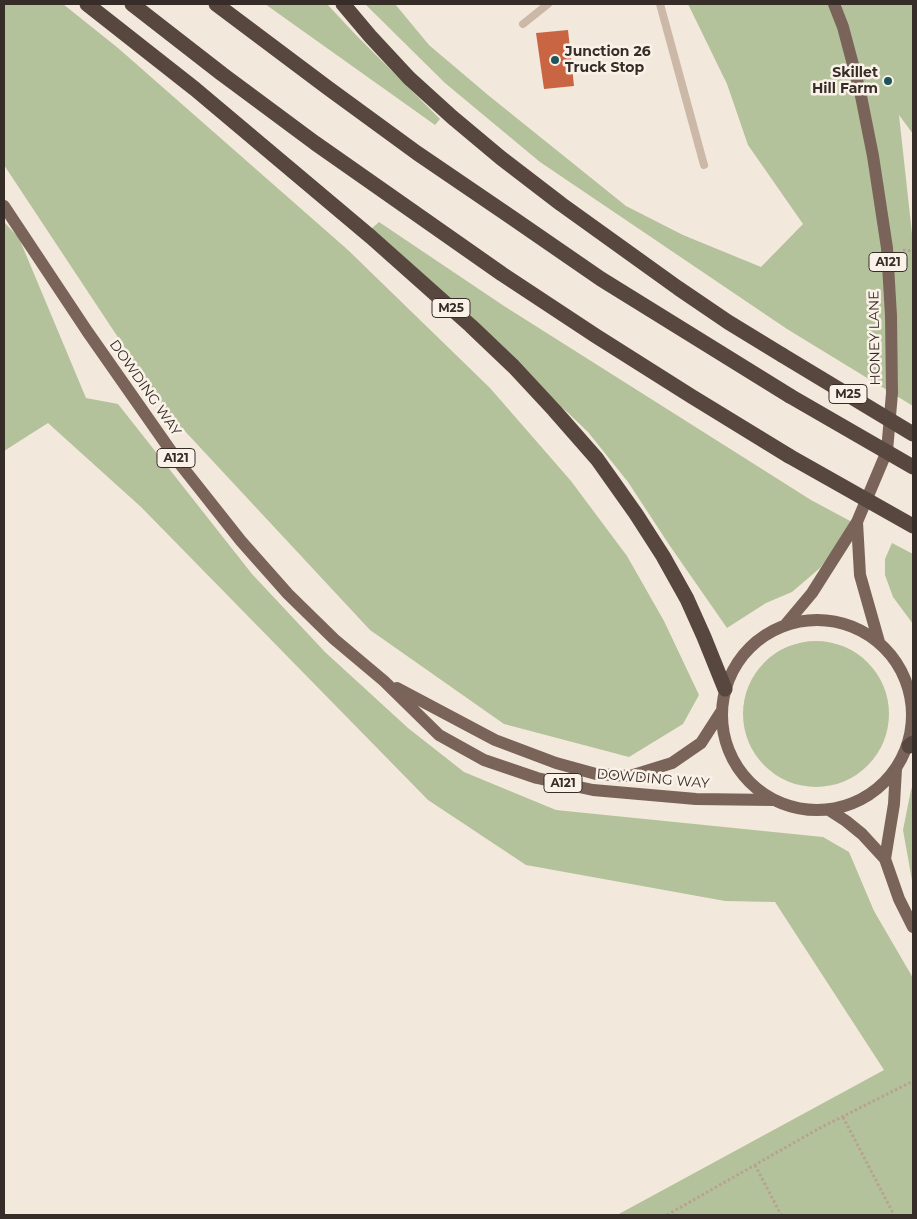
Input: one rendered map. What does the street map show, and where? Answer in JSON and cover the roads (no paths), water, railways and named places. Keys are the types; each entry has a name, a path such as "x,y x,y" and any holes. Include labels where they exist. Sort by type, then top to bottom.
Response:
{"highway":[{"name":"M25","path":"87,4 195,89 371,237 514,367 597,459 636,514 663,556 687,599 725,688"},
{"path":"132,4 315,143 502,274 691,396 789,456 913,526"},
{"name":"M25","path":"216,4 417,153 601,278 790,396 913,466"},
{"name":"M25","path":"342,4 409,78 452,117 501,158 577,216 728,322 913,434"}],"main road":[{"name":"HONEY LANE","path":"786,624 812,593 858,522 886,451 892,393 891,316 887,248 873,156 860,91 843,27 834,4"},
{"name":"DOWDING WAY","path":"4,206 87,331 180,464 240,541 288,594 334,639 384,681 439,735 484,760 537,778 593,790 696,799 773,800"},
{"name":"HONEY LANE","path":"858,522 860,575 879,642"},
{"path":"811,619 836,621 860,629 879,642 895,658 908,685 913,710 911,744 896,769 885,782 864,799 829,810 792,807 773,800 750,783 733,761 723,734 721,712 725,688 731,673 745,651 764,635 786,624 811,619"},
{"name":"DOWDING WAY","path":"384,681 495,740 596,774 630,776 672,763 701,743 721,712"},
{"path":"884,859 894,804 896,769"},
{"path":"829,810 846,820 862,834 884,859 899,899 913,927"}],"lane":[{"path":"523,24 548,4"},
{"path":"660,4 704,165"}],"place":[{"name":"Junction 26 Truck Stop","path":"555,60"},
{"name":"Skillet Hill Farm","path":"888,81"}]}
